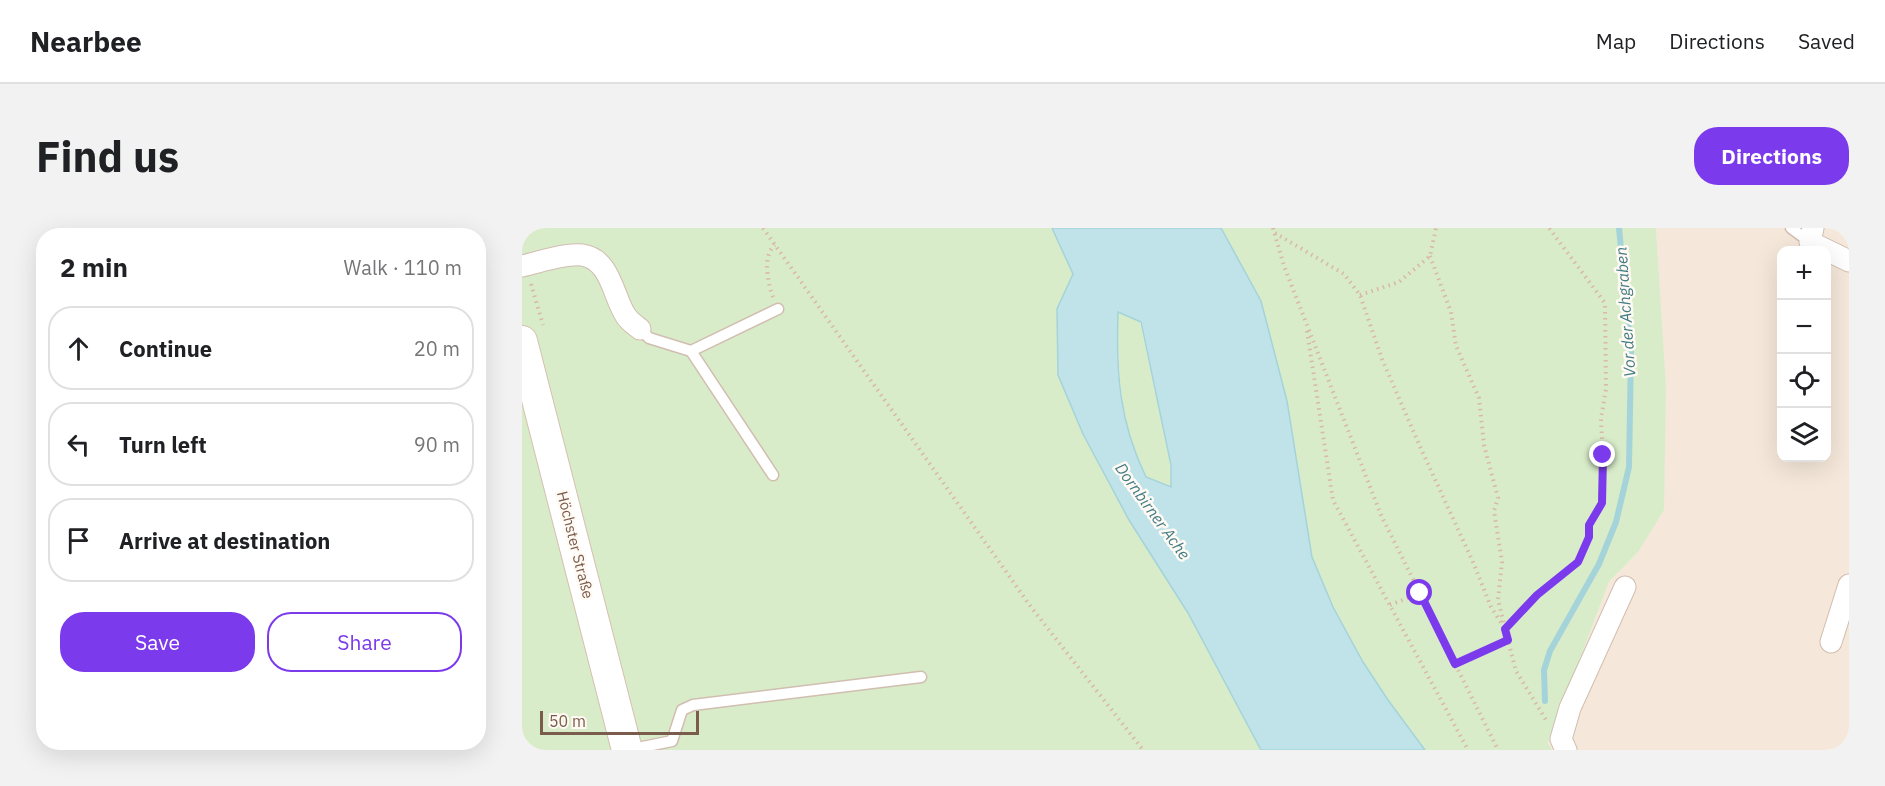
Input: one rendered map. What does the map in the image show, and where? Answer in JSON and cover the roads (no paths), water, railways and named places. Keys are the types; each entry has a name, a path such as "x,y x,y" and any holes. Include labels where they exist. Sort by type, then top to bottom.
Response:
{"main road":[{"name":"Höchster Straße","path":"522,340 627,750"}],"street":[{"path":"1812,235 1849,261"},
{"path":"522,266 569,256 581,255 591,258 605,270 626,316 640,330"},
{"path":"1831,642 1849,585"},
{"path":"1563,744 1570,708 1624,587"}],"lane":[{"path":"1791,228 1812,235"},
{"path":"691,351 778,309"},
{"path":"640,330 648,338 691,351 773,475"},
{"path":"627,750 673,746 682,710 693,705 921,677"}],"water":[{"name":"Dornbirner Ache","path":"1052,228 1221,228 1261,301 1287,401 1312,557 1333,607 1363,662 1425,750 1261,750 1188,613 1129,520 1083,434 1058,375 1057,309 1073,274","holes":["1118,312 1141,322 1171,465 1171,487 1146,477 1130,436 1121,396"]}],"waterway":[{"name":"Vor der Achgraben","path":"1545,701 1544,670 1550,651 1599,564 1616,522 1629,467 1631,352 1619,228"}]}
